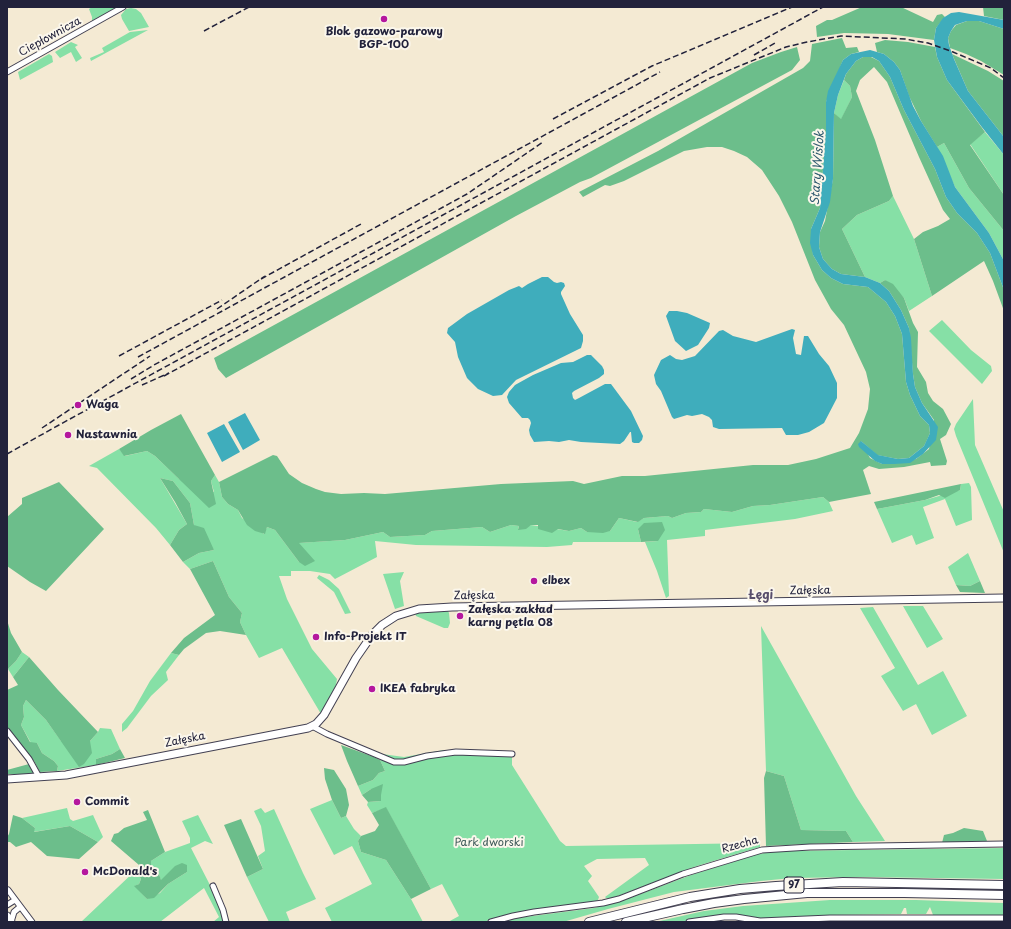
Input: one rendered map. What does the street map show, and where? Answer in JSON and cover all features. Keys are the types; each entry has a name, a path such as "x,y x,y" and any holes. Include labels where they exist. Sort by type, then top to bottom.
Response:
{"main road":[{"name":"97","path":"589,922 690,897 740,889 843,882 1004,885"},
{"name":"97","path":"626,922 683,908 744,898 800,894 896,893 1004,895"}],"street":[{"name":"Ciepłownicza","path":"7,72 123,7"},
{"name":"Załęska","path":"7,779 66,775 179,752 303,730 312,726 324,715 356,658 372,635 382,625 396,616 419,609 452,607 1004,598"},
{"path":"312,726 327,734 394,762 404,762 427,756 456,752 512,754"},
{"path":"7,731 29,759 39,777"},
{"name":"Rzecha","path":"491,922 534,912 603,904 683,874 762,850 810,847 1004,844"},
{"path":"213,886 223,910 226,922"},
{"path":"8,890 32,922"},
{"path":"7,905 15,900"},
{"path":"11,922 14,912 20,907"},
{"path":"7,916 11,922"},
{"path":"689,922 736,916 760,921 1004,918"}],"green space":[{"path":"92,7 117,7 92,21 89,9"},
{"path":"862,7 901,7 933,22 937,15 942,14 945,17 936,28 934,40 888,34 844,33 817,37 816,26 827,20 832,20"},
{"path":"983,7 1004,7 1004,20 984,16"},
{"path":"126,9 136,9 141,13 149,27 129,31 121,15"},
{"path":"967,21 979,21 1004,29 1004,75 981,61 950,48 948,38 951,31 956,25"},
{"path":"148,30 91,61 90,58 104,52 102,48 130,32"},
{"path":"842,38 846,48 857,47 859,52 851,54 843,60 826,102 826,131 820,208 811,229 813,255 822,270 831,278 843,284 868,287 886,302 895,316 902,334 906,382 910,395 920,416 929,425 930,433 924,446 909,458 898,459 877,455 861,441 870,458 882,464 916,459 929,449 934,420 922,403 915,387 909,328 901,310 889,291 880,283 885,280 893,284 904,298 918,332 917,367 926,382 928,393 933,401 943,409 951,424 946,435 940,439 947,461 946,465 931,466 930,462 904,467 879,469 869,466 863,470 871,494 829,502 823,497 753,506 732,512 704,509 701,512 686,513 672,518 668,516 644,518 638,522 619,518 610,531 603,533 587,532 581,528 569,531 558,529 552,533 538,529 538,525 531,525 526,529 518,530 519,526 511,525 490,532 482,527 432,531 425,535 390,537 383,532 345,540 299,543 315,561 305,566 299,562 275,530 267,527 265,534 255,531 247,525 238,510 228,504 222,497 219,482 273,455 277,456 289,474 302,483 316,489 341,494 385,494 501,484 573,481 584,484 622,476 645,476 753,465 788,465 816,459 850,448 859,433 868,409 870,389 866,372 844,325 831,309 815,280 792,222 779,196 762,170 747,157 734,151 722,147 707,147 684,151 624,181 610,186 605,185 583,197 579,192 658,151 803,68 810,61 812,44"},
{"path":"885,40 908,42 935,47 937,57 947,80 985,132 970,145 1004,195 1004,231 969,188 944,143 937,147 921,121 909,96 900,70 894,62 884,54 877,52 875,43"},
{"path":"71,42 78,45 75,47 82,58 76,62 71,52 60,58 55,52"},
{"path":"797,47 800,60 792,70 591,178 580,182 516,216 226,378 218,369 214,358 752,63"},
{"path":"49,54 52,56 53,62 20,80 18,72"},
{"path":"952,54 988,71 1004,81 1004,137 968,91"},
{"path":"863,57 871,57 879,61 890,77 904,110 935,169 946,197 957,213 977,233 990,253 1004,290 1004,311 984,261 932,296 914,239 923,232 950,219 943,210 887,82 874,67 860,80 856,91 875,140 893,196 889,201 857,215 842,229 865,277 841,274 832,269 823,259 819,247 820,232 825,221 833,179 834,113 841,119 852,97 850,86 844,80 846,74 856,61"},
{"path":"844,80 850,86 852,97 841,120 834,113 838,95"},
{"path":"985,132 1004,155 1004,195 970,144"},
{"path":"944,143 969,188 1004,231 1004,261 989,233 955,187 937,147"},
{"path":"893,196 914,239 932,296 909,311 904,298 885,280 880,283 865,277 842,229 857,215 889,201"},
{"path":"942,320 971,350 991,366 992,371 982,384 929,331"},
{"path":"973,399 975,445 1004,512 1004,553 954,429"},
{"path":"181,414 215,475 211,481 216,504 209,508 155,456 147,451 124,456 119,449"},
{"path":"119,449 125,456 147,451 155,456 179,479 214,492 211,481 215,475 219,482 222,497 228,504 238,510 242,518 264,534 267,527 275,530 299,562 298,543 345,540 383,532 390,537 425,535 432,531 482,527 490,532 511,525 519,526 518,529 531,525 569,531 581,528 587,532 610,531 619,518 637,522 644,518 668,516 672,518 686,513 701,512 704,509 732,512 753,506 823,497 829,502 833,511 795,519 705,530 705,536 667,540 669,596 666,598 645,542 658,541 638,529 641,542 573,542 572,545 547,547 416,545 375,541 377,557 335,579 330,574 310,571 291,571 291,576 279,576 287,599 312,649 337,679 336,685 321,714 282,648 259,658 240,622 242,613 229,597 213,561 190,569 183,562 199,553 214,550 194,525 190,503 173,481 160,478 187,524 179,530 170,545 156,528 97,468 89,466"},
{"path":"160,478 173,481 190,503 194,525 204,528 214,550 199,553 183,562 170,545 179,530 187,524"},
{"path":"59,482 104,529 46,591 7,566 7,517 22,504 22,498"},
{"path":"969,483 971,487 972,520 956,526 945,499 923,507 934,538 916,545 912,535 892,543 877,509 925,500 960,490 961,484"},
{"path":"961,484 960,490 945,498 939,495 925,500 877,509 874,502"},
{"path":"662,522 665,530 658,541 641,542 638,529 644,523"},
{"path":"968,553 980,581 970,586 956,585 948,567"},
{"path":"213,561 229,597 242,613 240,622 246,635 220,631 206,633 184,649 179,655 171,653 184,638 215,615 190,569"},
{"path":"404,572 400,581 404,606 395,609 383,574"},
{"path":"319,575 329,580 339,589 351,613 345,614 334,592 317,578"},
{"path":"980,581 985,593 960,592 956,585 970,586"},
{"path":"903,606 923,606 943,639 927,648"},
{"path":"873,607 918,685 943,671 967,716 932,735 916,704 903,711 881,676 895,668 860,608"},
{"path":"448,611 450,623 448,628 444,628 416,616 415,613"},
{"path":"7,620 11,633 22,652 8,669 7,669"},
{"path":"761,626 856,796 885,841 853,842 846,831 801,830 784,776 766,771"},
{"path":"22,652 29,657 13,677 8,669"},
{"path":"171,653 179,655 166,672 168,680 151,696 127,728 122,732 122,724 133,711 150,681"},
{"path":"29,657 98,732 90,741 92,753 84,764 79,767 46,720 26,700 23,706 24,717 21,725 30,742 37,743 42,753 54,761 58,766 57,771 40,772 34,761 7,729 7,690 18,685 13,677"},
{"path":"26,700 46,720 61,741 90,741 100,728 111,729 120,749 112,754 96,759 96,765 57,771 58,766 54,761 42,753 37,743 31,743 21,725 24,717 23,706"},
{"path":"341,745 380,760 385,771 379,773 373,780 358,786"},
{"path":"120,749 125,758 96,765 96,759 112,754"},
{"name":"Park dworski","path":"444,750 512,752 512,765 560,841 566,846 760,843 760,847 697,866 610,899 605,897 649,865 645,858 597,859 584,866 592,876 588,881 599,897 596,902 514,913 483,922 448,922 459,916 442,884 431,889 386,808 372,813 367,805 368,802 381,801 371,789 362,795 358,786 373,780 379,773 385,771 380,760 382,754 404,757"},
{"path":"29,764 34,771 34,774 7,774 7,770"},
{"path":"324,768 334,770 346,789 349,805 346,816 341,818 332,800 325,779"},
{"path":"766,771 784,776 801,830 846,831 853,842 766,846 764,778"},
{"path":"383,784 381,801 368,802 362,795 371,789"},
{"path":"332,800 341,818 346,816 354,829 361,836 358,841 361,852 386,860 411,899 423,922 332,922 325,908 372,884 352,846 334,855 310,809"},
{"path":"386,807 431,889 411,899 386,860 361,852 358,841 361,836 375,831 379,825 372,813"},
{"path":"67,808 70,819 73,821 93,815 103,837 98,842 70,826 33,832 35,828 22,818"},
{"path":"261,808 265,813 274,809 316,899 286,912 290,922 269,922 247,877 263,869 258,856 265,851 261,826 254,811"},
{"path":"148,810 165,852 151,861 151,867 159,874 161,880 175,866 182,863 187,865 187,872 168,884 154,898 147,899 134,886 139,884 141,879 136,870 139,865 111,841 114,834 118,833 124,828 147,820 143,812"},
{"path":"13,815 22,818 35,828 34,832 70,826 98,842 79,859 47,856 31,842 16,847 10,842 7,842"},
{"path":"198,815 213,844 205,841 191,848 211,887 223,915 223,922 213,922 219,917 204,888 160,922 81,922 136,870 141,879 139,884 135,886 147,899 160,893 168,884 187,872 161,881 159,874 151,867 151,861 165,852 190,843 190,838 182,821"},
{"path":"241,819 263,869 247,877 224,825"},
{"path":"964,828 983,831 987,841 942,843 944,835"},
{"path":"1004,848 1004,879 861,877 792,878 674,892 563,922 503,922 517,918 594,908 627,899 691,875 758,854 779,851"},
{"path":"830,900 916,900 1004,903 1004,915 933,915 930,907 926,914 907,914 906,908 904,908 901,914 827,915 767,919 734,914 678,922 655,922 704,911 743,906"}],"water":[{"path":"959,12 1004,20 1004,29 979,21 967,21 955,25 948,38 954,59 968,91 1004,137 1004,155 947,80 937,57 934,40 936,28 943,18 951,13"},
{"path":"870,50 884,54 894,62 900,70 913,106 943,156 955,187 989,233 1004,261 1004,290 990,253 977,233 957,213 946,197 935,169 904,110 890,77 879,61 872,57 863,57 856,61 846,74 838,95 834,113 833,179 830,202 820,232 819,247 823,259 832,269 841,274 865,277 880,283 889,291 901,310 909,328 915,387 922,403 938,427 936,440 923,454 910,463 882,464 875,461 859,447 858,444 861,441 878,455 898,459 909,458 924,446 930,433 929,425 920,416 910,395 906,382 902,334 895,316 886,302 868,287 843,284 831,278 822,270 813,255 810,243 811,229 820,208 826,131 826,102 828,91 843,60 851,54"},
{"path":"542,277 548,277 557,283 564,283 565,286 561,294 570,314 583,335 581,348 516,380 502,395 493,396 478,389 467,378 458,357 455,342 447,333 448,328 467,314 509,290 519,286 522,288"},
{"path":"669,311 687,313 710,323 709,328 698,345 686,351 675,341 666,316"},
{"path":"792,329 795,330 793,338 796,354 801,355 804,336 808,336 819,354 829,366 837,383 837,398 824,423 809,432 798,435 786,435 782,428 719,429 713,427 712,420 702,414 692,416 687,415 674,419 672,417 661,391 656,384 654,375 661,360 670,355 676,359 682,360 695,356 719,331 723,330 733,336 756,342"},
{"path":"587,355 591,355 602,366 604,374 574,391 572,393 573,398 575,400 605,384 611,384 631,411 643,436 639,443 632,442 631,432 620,444 569,440 559,442 534,442 529,430 531,423 530,420 528,418 522,418 509,403 507,397 515,385 533,375 561,363 573,362"},
{"path":"245,413 260,440 243,450 228,422"},
{"path":"224,424 240,452 222,462 207,433"}],"railway":[{"path":"204,31 249,7"},
{"path":"553,119 652,66 792,7"},
{"path":"7,454 823,7"},
{"path":"164,376 710,78 786,47 841,36 905,39 928,43 953,52 991,68 1004,78"},
{"path":"754,55 775,43"},
{"path":"138,357 660,72"},
{"path":"131,379 467,194 543,142"},
{"path":"261,279 361,224"},
{"path":"217,309 265,276"},
{"path":"119,356 222,300"},
{"path":"42,428 150,356"},
{"path":"142,385 169,373"}],"place":[{"name":"Blok gazowo-parowy BGP-100","path":"384,19"},
{"name":"Waga","path":"78,405"},
{"name":"Nastawnia","path":"68,435"},
{"name":"elbex","path":"534,581"},
{"name":"Załęska zakład karny pętla 08","path":"460,616"},
{"name":"Info-Projekt IT","path":"316,637"},
{"name":"IKEA fabryka","path":"372,689"},
{"name":"Commit","path":"77,802"},
{"name":"McDonald's","path":"85,872"}],"district":[{"name":"Łęgi","path":"761,596"}],"water label":[{"name":"Stary Wislok","path":"818,168"}]}
